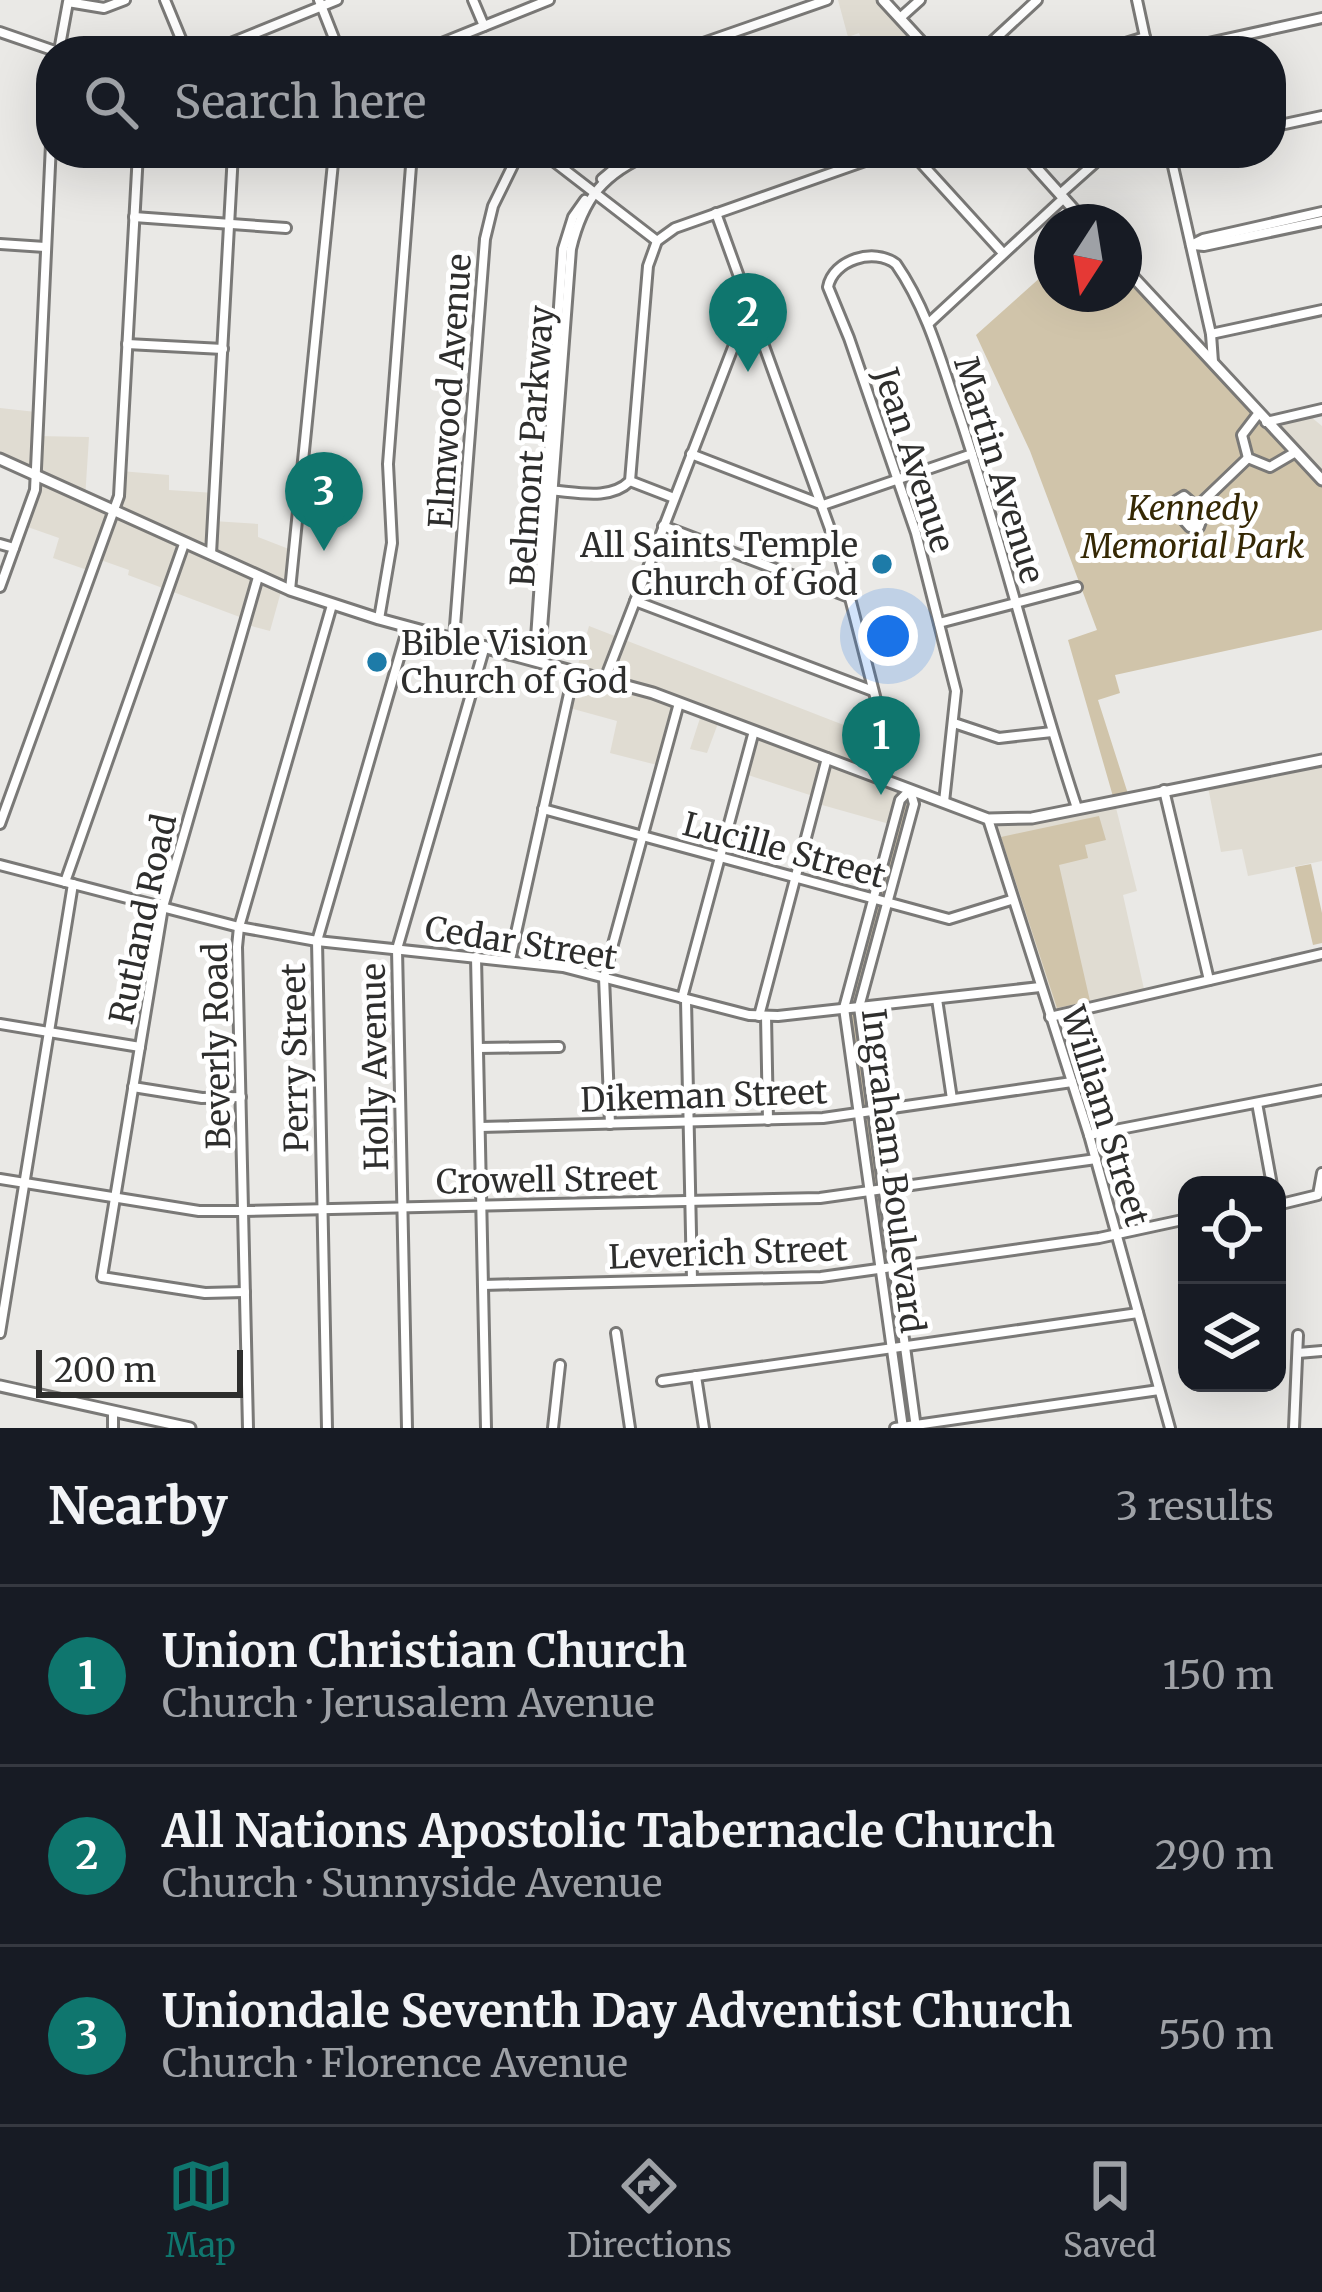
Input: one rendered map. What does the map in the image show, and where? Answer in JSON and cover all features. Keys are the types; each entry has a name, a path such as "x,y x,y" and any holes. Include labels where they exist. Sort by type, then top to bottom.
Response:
{"main road":[{"path":"883,0 916,36"},
{"path":"1037,168 1069,204"},
{"path":"1142,287 1322,480"},
{"path":"0,459 290,590 380,620 679,703 988,819 1032,818 1322,760"},
{"path":"0,1386 190,1428"}],"street":[{"path":"60,36 68,2 104,8 125,0"},
{"path":"165,0 180,36"},
{"path":"246,36 337,0"},
{"path":"473,0 484,26"},
{"path":"459,36 548,0"},
{"path":"723,36 827,0"},
{"path":"900,18 920,0"},
{"path":"998,36 1037,0"},
{"path":"1137,0 1145,36"},
{"path":"320,3 334,36"},
{"path":"1240,36 1322,18"},
{"path":"0,32 36,44"},
{"path":"1286,124 1322,116"},
{"path":"0,587 34,490 50,168"},
{"path":"0,824 119,496 137,168"},
{"path":"211,556 232,168"},
{"path":"290,590 332,168"},
{"path":"380,620 392,543 388,464 411,168"},
{"name":"Elmwood Avenue","path":"454,638 485,239 493,206 512,168"},
{"path":"562,168 657,242"},
{"name":"Belmont Parkway","path":"536,660 541,642 564,287 571,249 592,192 612,168"},
{"path":"592,192 622,168"},
{"path":"549,490 608,494 630,481 648,266 657,242 675,228 846,168"},
{"path":"926,168 1004,253"},
{"name":"Martin Avenue","path":"1077,808 928,323 1091,168"},
{"path":"1173,168 1211,334 1213,364"},
{"path":"716,214 823,505 850,598 874,692 867,773"},
{"path":"134,217 286,228"},
{"path":"1191,245 1204,246 1322,217"},
{"path":"0,244 46,247"},
{"name":"Jean Avenue","path":"928,323 889,257 843,264 830,277 829,294 898,479 956,692 944,802"},
{"path":"605,680 749,304"},
{"path":"1211,334 1322,310"},
{"path":"736,332 748,328 760,333"},
{"path":"128,344 223,349"},
{"path":"1248,458 1242,435 1262,418 1322,409"},
{"path":"691,454 823,505 972,454"},
{"path":"1248,458 1270,467 1294,454"},
{"path":"1198,506 1248,458"},
{"path":"630,481 674,498"},
{"path":"1184,496 1198,506 1205,519 1196,528 1187,525 1174,507 1184,496"},
{"path":"663,526 850,598"},
{"path":"0,544 14,548"},
{"path":"0,1333 69,883 184,544"},
{"name":"Rutland Road","path":"245,1292 206,1293 102,1276 163,908 258,577"},
{"path":"939,623 1077,587"},
{"path":"635,601 874,692"},
{"name":"Beverly Road","path":"248,1428 239,926 332,605"},
{"name":"Perry Street","path":"327,1428 317,941 408,627"},
{"name":"Holly Avenue","path":"406,1428 397,949 485,646"},
{"path":"510,961 574,671"},
{"path":"610,1124 604,977 679,703"},
{"path":"953,723 999,738 1052,732"},
{"path":"692,1280 684,998 754,730"},
{"path":"768,1120 762,1016 827,758"},
{"name":"Ingraham Boulevard","path":"900,1428 844,1008 900,800 910,790 914,804 859,1007 916,1426"},
{"path":"1164,790 1209,980"},
{"name":"Lucille Street","path":"543,809 949,919 1011,900"},
{"name":"William Street","path":"988,819 1089,1135 1169,1428"},
{"name":"Cedar Street","path":"0,865 239,926 317,941 510,961 604,977 762,1016 1040,987"},
{"path":"1050,1017 1322,954"},
{"path":"476,957 486,1428"},
{"path":"937,998 952,1099"},
{"path":"0,1024 140,1047"},
{"path":"478,1048 560,1047"},
{"name":"Dikeman Street","path":"479,1126 768,1120 858,1113 1072,1082"},
{"path":"133,1087 202,1098 241,1096"},
{"path":"1089,1135 1322,1090"},
{"path":"1257,1102 1270,1176"},
{"name":"Crowell Street","path":"0,1179 199,1211 243,1211 820,1198 1096,1159"},
{"path":"1286,1203 1318,1195 1322,1173"},
{"name":"Leverich Street","path":"483,1285 821,1277 1178,1221"},
{"path":"662,1381 1138,1313"},
{"path":"616,1333 630,1428"},
{"path":"1294,1428 1298,1335"},
{"path":"1298,1353 1322,1351"},
{"path":"553,1428 560,1365"},
{"path":"696,1376 704,1428"},
{"path":"900,1428 1159,1390"},
{"path":"113,1411 113,1428"}],"shaded area":[{"path":"838,0 883,0 915,36 859,33 848,36"},
{"path":"0,408 36,412 36,436 89,437 85,499 110,511 119,496 120,471 169,475 169,490 215,493 213,521 258,524 258,537 294,551 290,590 282,588 270,631 95,558 90,571 53,558 59,538 22,525 35,490 33,475 0,459"},
{"path":"1305,412 1322,426 1322,480 1266,422"},
{"path":"589,626 872,736 868,773 910,790 893,825 815,803 816,797 742,773 753,731 720,718 707,753 690,749 702,712 679,703 661,766 610,753 617,721 566,707"},
{"path":"1322,760 1322,861 1248,876 1242,849 1221,852 1207,782"},
{"path":"1114,800 1137,891 1123,895 1144,989 1049,1013 988,819 1010,820"}],"green space":[{"name":"Kennedy Memorial Park","path":"1034,283 1034,312 1142,312 1142,286 1322,480 1322,630 1115,675 1120,693 1098,700 1129,797 1114,800 1068,640 1097,630 1030,451 976,335"},
{"path":"910,790 914,804 859,1007 916,1428 903,1428 844,1008 900,800"},
{"path":"1099,816 1106,840 1085,845 1088,858 1059,865 1090,1001 1057,1008 1001,837"},
{"path":"1311,864 1322,913 1322,943 1313,945 1295,867"}],"place":[{"name":"All Nations Apostolic Tabernacle Church","path":"748,372"},
{"name":"Uniondale Seventh Day Adventist Church","path":"324,551"},
{"name":"All Saints Temple Church of God","path":"882,564"},
{"name":"Bible Vision Church of God","path":"377,662"},
{"name":"Union Christian Church","path":"881,795"}]}
